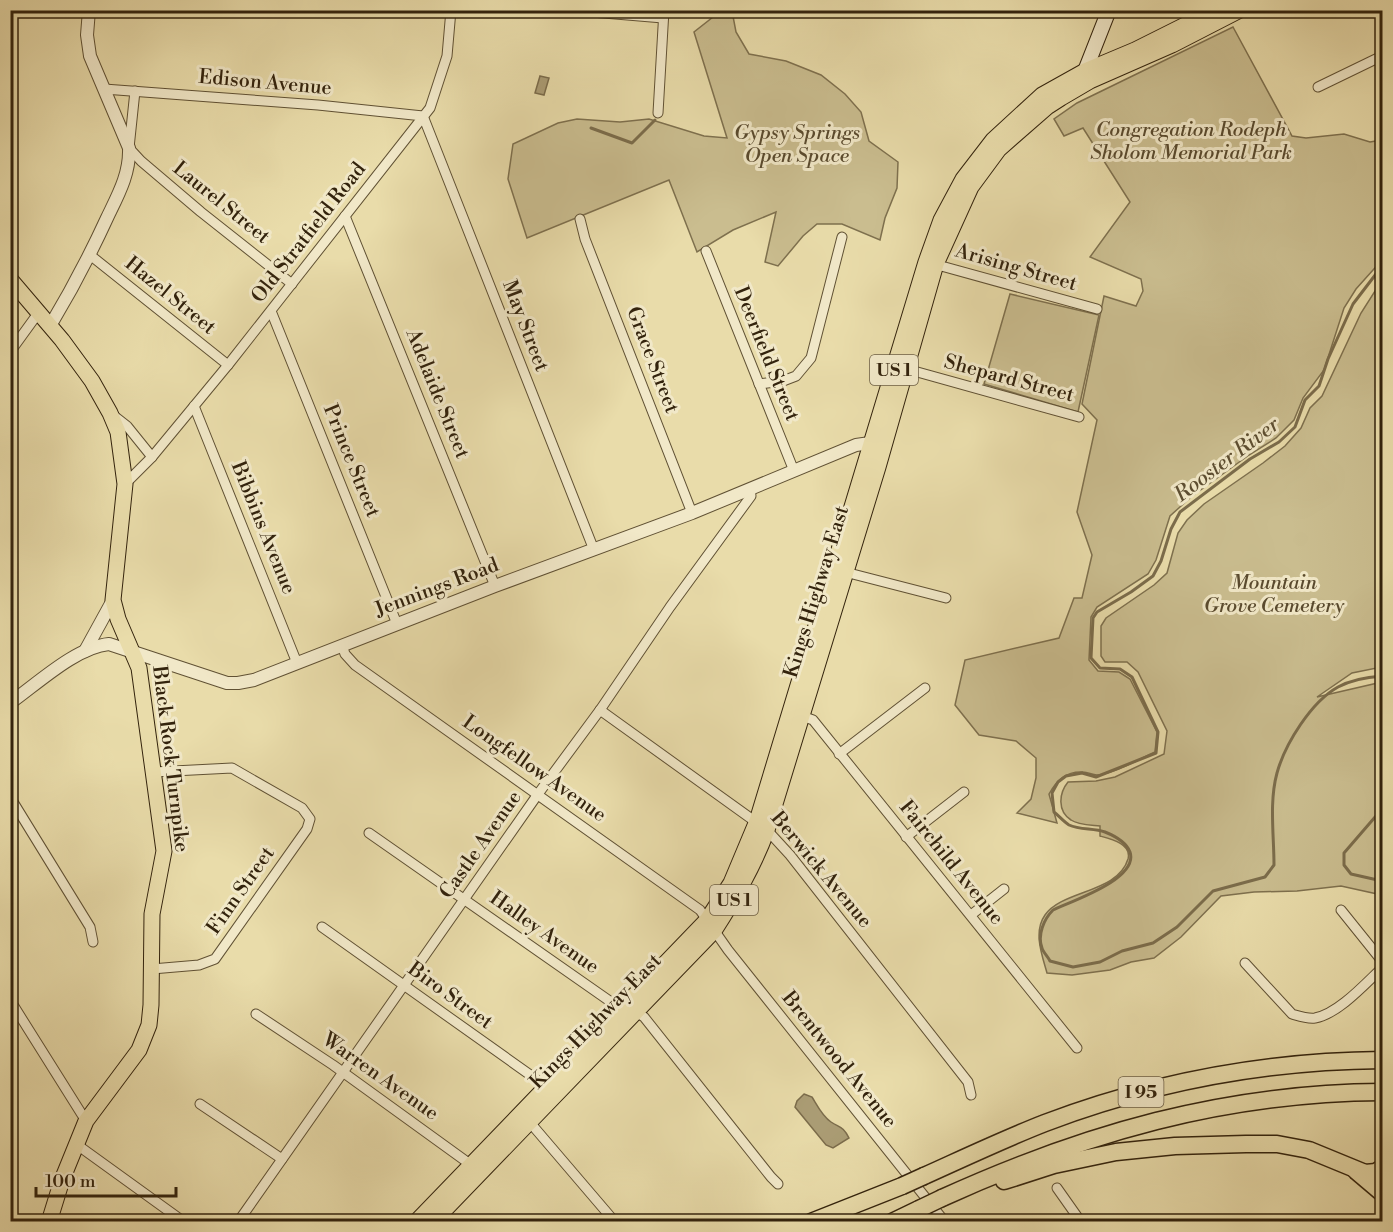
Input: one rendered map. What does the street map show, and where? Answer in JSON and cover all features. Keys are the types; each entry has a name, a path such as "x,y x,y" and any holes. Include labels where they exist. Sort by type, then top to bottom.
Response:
{"highway":[{"name":"I 95","path":"825,1221 1034,1127 1108,1101 1206,1077 1377,1057"},
{"name":"I 95","path":"892,1221 1051,1152 1155,1120 1274,1099 1377,1092"},
{"path":"942,1198 1085,1157 1147,1148 1277,1144 1309,1150 1365,1173 1376,1172 1383,1168"},
{"path":"1350,1168 1383,1193"},
{"path":"811,1221 902,1186"},
{"path":"898,1221 920,1209"}],"main road":[{"path":"1088,76 1109,10"},
{"name":"Kings Highway East","path":"416,1221 476,1168 526,1117 711,926 739,891 761,847 762,826 931,263 971,187 999,149 1047,107 1088,76 1215,10"},
{"name":"Kings Highway East","path":"1088,76 1172,45 1240,10"},
{"name":"Black Rock Turnpike","path":"10,279 39,312 92,381 118,432 125,484 113,600 117,619 139,668 164,851 152,914 149,1025 139,1050 86,1120 49,1221"},
{"name":"Kings Highway East","path":"433,1221 476,1168"}],"street":[{"path":"89,10 87,35 90,56 129,148"},
{"name":"Old Stratfield Road","path":"125,484 152,457 228,365 430,108 447,56 451,10"},
{"path":"568,10 664,14 658,112"},
{"path":"1318,87 1383,56"},
{"name":"Edison Avenue","path":"104,88 342,107 423,116"},
{"path":"50,326 90,255 126,178 135,92"},
{"name":"May Street","path":"423,116 594,550"},
{"name":"Laurel Street","path":"129,148 201,212 292,284"},
{"name":"Adelaide Street","path":"345,216 495,586"},
{"name":"Grace Street","path":"580,219 585,239 692,513"},
{"path":"759,384 783,381 796,376 811,358 842,237"},
{"name":"Deerfield Street","path":"706,251 794,471"},
{"name":"Hazel Street","path":"90,255 228,365"},
{"name":"Arising Street","path":"931,263 1097,309"},
{"name":"Prince Street","path":"271,311 397,624"},
{"path":"10,352 39,312"},
{"name":"Shepard Street","path":"900,367 1079,417"},
{"name":"Bibbins Avenue","path":"194,406 297,663"},
{"path":"110,413 127,426 152,457"},
{"name":"Jennings Road","path":"10,703 85,651 109,645 227,683 254,680 495,586 692,513 856,445 878,442"},
{"name":"Castle Avenue","path":"238,1221 538,794 600,710 670,607 751,496 750,489"},
{"path":"839,570 946,598"},
{"path":"85,651 113,600"},
{"name":"Longfellow Avenue","path":"342,645 345,654 355,666 700,910 711,926"},
{"path":"839,754 925,688"},
{"name":"Berwick Avenue","path":"600,710 762,826 790,855 968,1083 971,1095"},
{"name":"Fairchild Avenue","path":"796,714 813,720 1077,1048"},
{"name":"Finn Street","path":"152,969 199,965 215,959 307,829 310,819 302,808 232,768 154,772"},
{"path":"906,837 964,792"},
{"path":"10,797 90,927 93,942"},
{"name":"Halley Avenue","path":"369,833 611,1002 644,1017 778,1184"},
{"path":"971,915 1005,888"},
{"path":"1341,910 1383,961"},
{"name":"Brentwood Avenue","path":"711,926 945,1221"},
{"name":"Biro Street","path":"322,927 552,1090"},
{"path":"1245,963 1292,1014 1302,1018 1314,1018 1336,1009 1383,968"},
{"path":"10,1000 86,1120"},
{"name":"Warren Avenue","path":"256,1014 343,1072 476,1168"},
{"path":"200,1104 282,1159"},
{"path":"526,1117 615,1221"},
{"path":"76,1144 184,1221"},
{"path":"1057,1188 1081,1221"}],"green space":[{"name":"Gypsy Springs Open Space","path":"722,10 732,11 736,32 749,54 786,61 821,75 845,94 861,112 869,141 898,162 897,188 885,218 880,240 842,224 817,224 803,236 778,266 765,262 776,212 733,230 697,252 669,180 527,238 508,179 513,144 558,123 577,119 620,122 649,119 704,136 727,138 694,32"},
{"name":"Congregation Rodeph Sholom Memorial Park","path":"1233,27 1292,136 1306,138 1344,134 1370,142 1382,140 1382,260 1356,289 1344,308 1324,370 1303,398 1294,420 1276,438 1191,497 1170,516 1156,560 1148,574 1097,607 1091,617 1089,660 1098,671 1119,672 1130,679 1157,732 1155,752 1104,774 1077,772 1063,777 1049,794 1057,823 1017,813 1031,799 1036,778 1036,758 1016,741 979,735 955,705 965,660 1059,638 1074,598 1082,598 1092,555 1077,512 1097,420 1082,404 1104,296 1136,306 1143,291 1141,279 1090,257 1130,202 1083,128 1064,136 1054,119 1077,103"},
{"name":"Mountain Grove Cemetery","path":"1382,280 1382,667 1352,673 1317,697 1382,682 1382,895 1341,886 1221,896 1181,937 1154,958 1131,962 1110,970 1072,975 1047,973 1039,936 1041,922 1045,915 1064,900 1113,879 1128,859 1124,846 1100,836 1100,826 1077,823 1066,816 1061,802 1065,786 1068,782 1096,781 1115,777 1164,754 1167,731 1138,672 1127,662 1105,662 1101,656 1101,626 1106,618 1154,585 1167,573 1178,533 1187,520 1204,504 1285,446 1301,428 1310,408 1322,396 1361,313"},
{"path":"1010,294 1099,315 1078,412 984,384"}],"shaded area":[{"path":"540,76 549,78 544,95 535,93"},
{"path":"804,1094 812,1097 825,1117 843,1129 849,1138 833,1148 826,1145 795,1107"}],"waterway":[{"path":"591,128 632,143 655,120"},
{"name":"Rooster River","path":"1382,267 1353,304 1328,359 1319,386 1305,400 1295,427 1279,442 1250,459 1180,512 1153,576 1097,612 1093,618 1091,658 1100,668 1120,669 1132,677 1158,732 1156,753 1096,777 1082,773 1066,776 1058,782 1052,793 1054,812 1063,821 1073,827 1101,831 1116,837 1128,848 1130,862 1115,880 1053,910 1042,927 1040,938 1043,950 1050,961 1073,967 1100,962 1122,951 1153,943 1177,927 1213,891 1265,877 1274,865 1275,784 1286,749 1309,713 1328,694 1348,682 1382,676"},
{"name":"Rooster River","path":"1382,809 1344,853 1344,865 1351,874 1382,881"}]}
